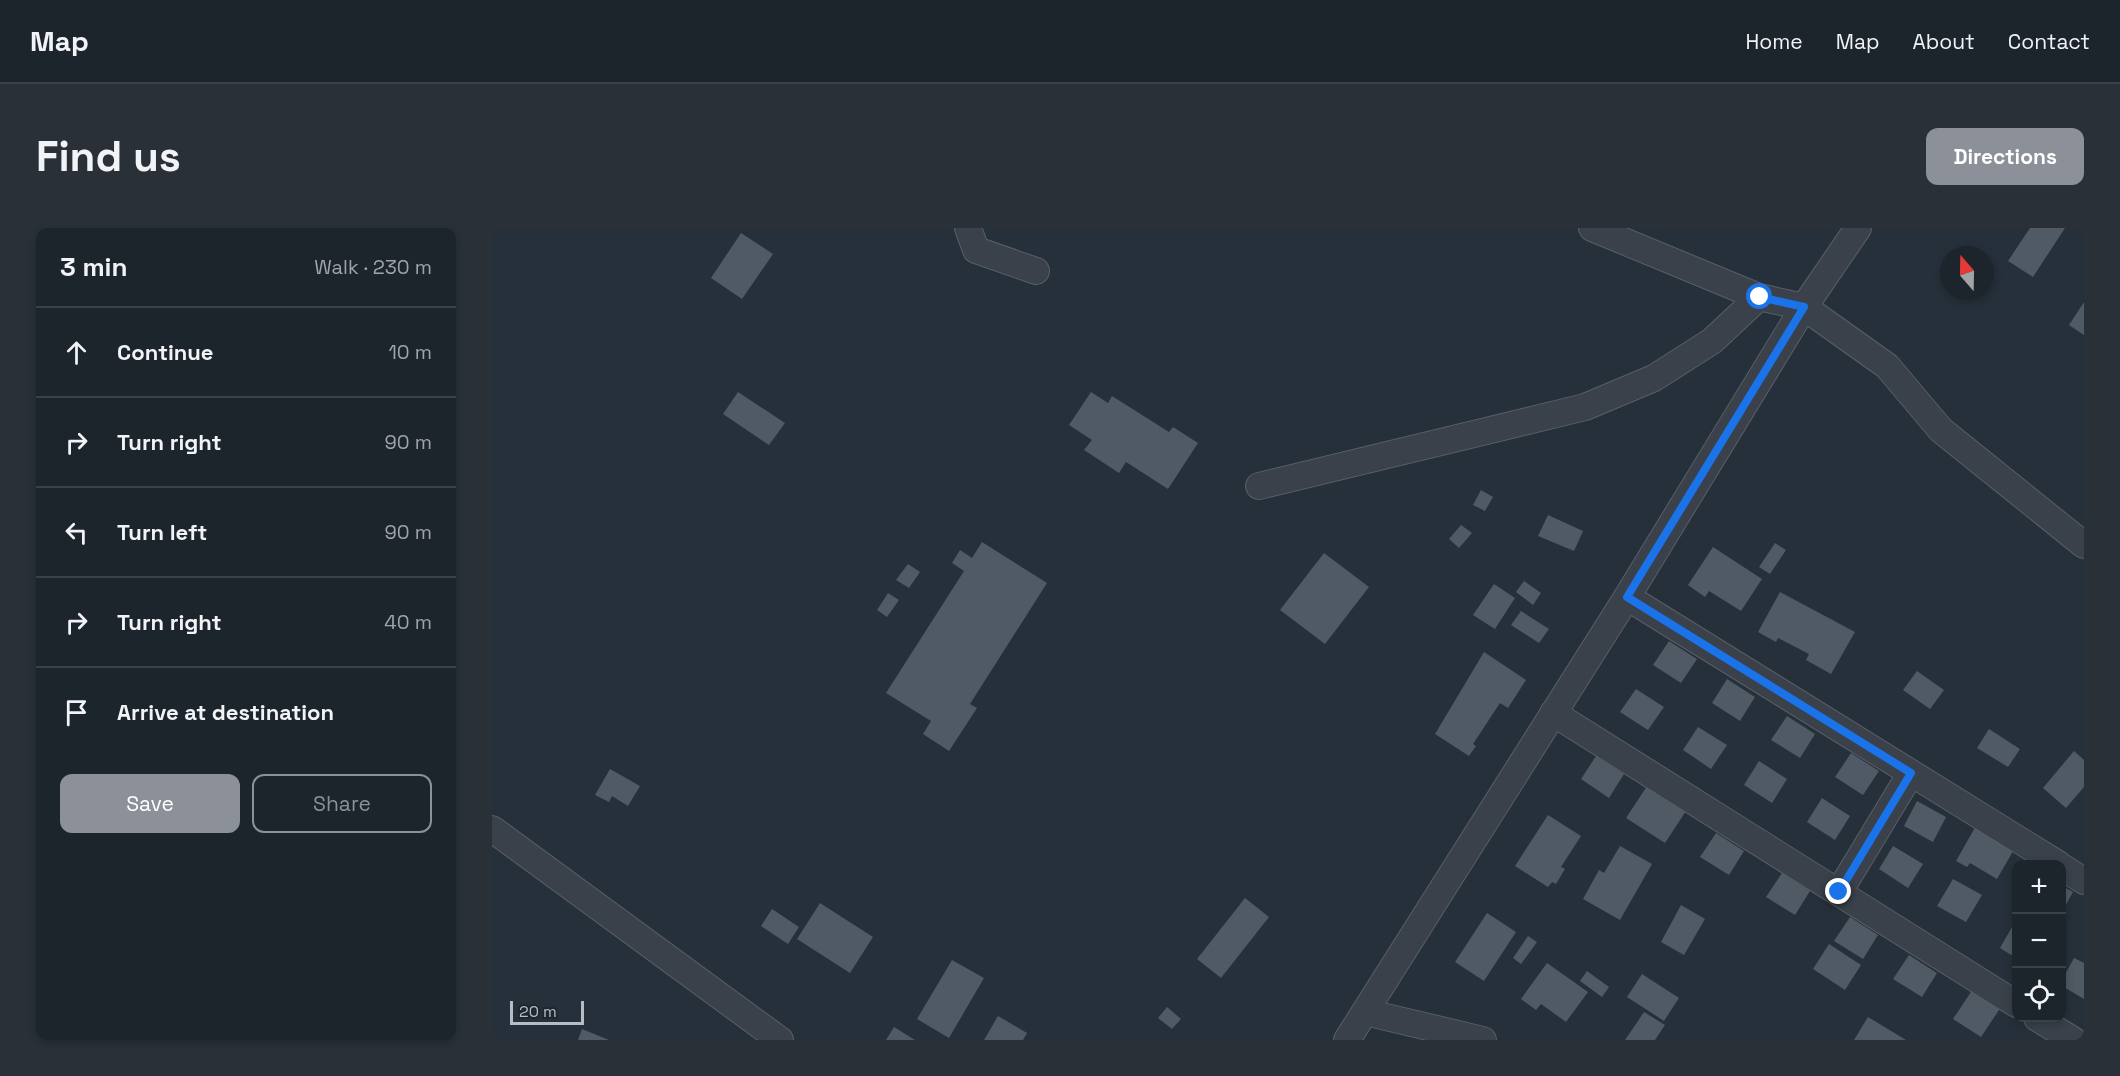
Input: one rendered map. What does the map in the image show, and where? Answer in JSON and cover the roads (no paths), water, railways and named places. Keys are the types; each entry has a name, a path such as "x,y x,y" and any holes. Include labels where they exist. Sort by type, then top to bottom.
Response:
{"street":[{"path":"968,228 976,250 1036,272"},
{"path":"1592,228 1760,297 1804,307 1887,366 1941,430 2084,545"},
{"path":"1347,1040 1380,1022 1553,713 1627,597 1804,307 1858,228"},
{"path":"1259,486 1585,407 1654,378 1712,341 1760,297"},
{"path":"1627,597 2050,860"},
{"path":"1553,713 2012,1001"},
{"path":"1839,892 1911,773"},
{"path":"492,829 780,1040"},
{"path":"2066,870 2084,881"},
{"path":"1380,1022 1483,1040"},
{"path":"2045,1022 2073,1040"}]}
